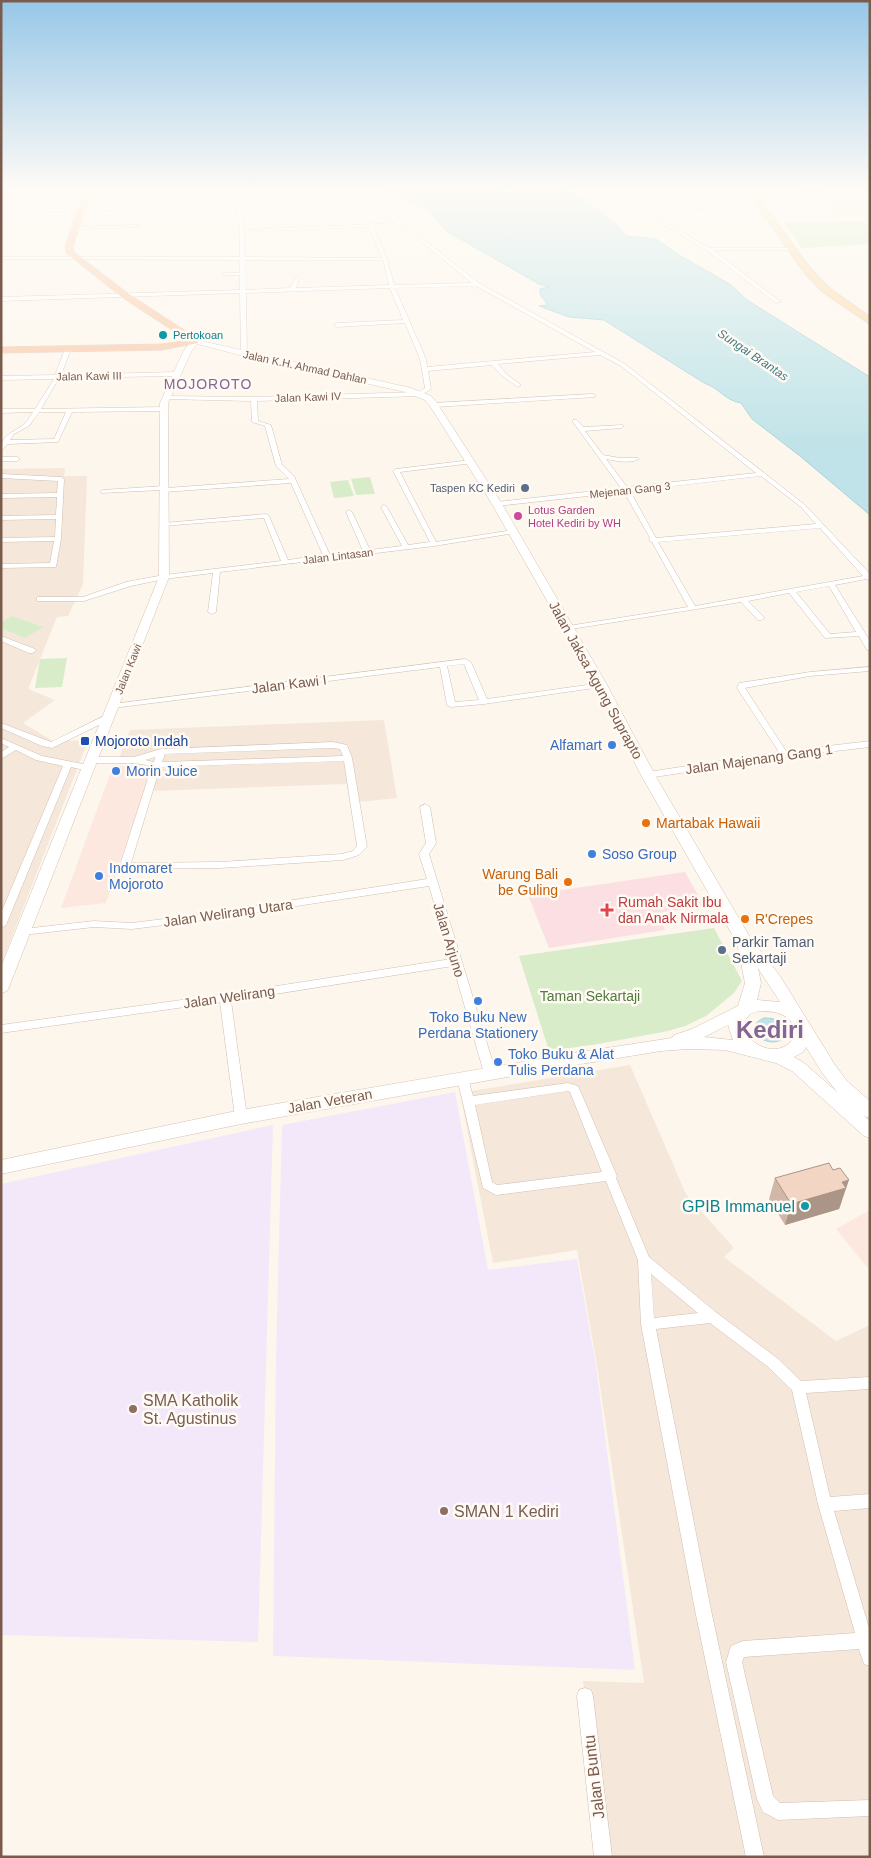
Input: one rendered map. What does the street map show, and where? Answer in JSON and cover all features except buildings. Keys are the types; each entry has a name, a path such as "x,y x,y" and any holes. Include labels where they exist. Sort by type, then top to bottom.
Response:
{"highway":[{"name":"Jalan K.H. Ahmad Dahlan","path":"100,277 195,341"},
{"path":"1,350 162,347 195,341"}],"main road":[{"path":"813,277 826,290 869,321"},
{"name":"Jalan K.H. Ahmad Dahlan","path":"195,341 420,394 428,398 443,420"},
{"name":"Jalan Kawi","path":"3,979 164,577 165,403 176,374 195,341"},
{"name":"Jalan Jaksa Agung Suprapto","path":"443,420 497,504 601,685 648,775 745,943"},
{"path":"661,1045 698,1033 744,1010 758,1005 775,1006 791,1012 801,1023 804,1036 798,1048 783,1054 765,1053 748,1046 737,1034 736,1021 744,1010 754,987 754,976 748,963 745,943"},
{"path":"745,943 767,968 834,1077 857,1103 870,1111"},
{"path":"661,1045 688,1043 725,1044 781,1058 798,1067 870,1131"},
{"name":"Jalan Veteran","path":"1,1167 241,1116 466,1088 490,1073 661,1045"}],"street":[{"path":"242,277 244,354"},
{"path":"389,277 426,369 429,386 420,394"},
{"path":"468,277 477,284 624,365 803,506 869,578"},
{"path":"745,277 778,302"},
{"path":"292,290 297,278"},
{"path":"1,299 243,293 477,284"},
{"path":"337,325 407,321"},
{"path":"1,450 12,433 28,424 58,376 68,349"},
{"path":"426,369 602,353"},
{"path":"494,362 504,375 518,386"},
{"name":"Jalan Kawi III","path":"1,378 176,374"},
{"name":"Jalan Kawi IV","path":"165,403 420,394"},
{"path":"434,405 593,396"},
{"path":"254,399 255,422 268,425 279,466 289,474 310,514 327,557"},
{"path":"1,412 69,411 165,403"},
{"path":"6,442 56,441 69,411"},
{"path":"575,421 626,490 652,540 692,608"},
{"path":"581,429 621,426"},
{"path":"601,456 620,460 636,459"},
{"path":"1,459 17,459"},
{"path":"434,544 396,471 471,462"},
{"name":"Mejenan Gang 3","path":"497,504 762,474"},
{"path":"1,476 60,478 58,540 54,563 51,565 1,566"},
{"path":"103,492 292,481"},
{"path":"1,496 60,495"},
{"path":"384,508 406,547"},
{"path":"349,512 367,552"},
{"path":"164,525 266,516 285,562"},
{"path":"1,518 59,517"},
{"path":"652,540 822,526"},
{"name":"Jalan Lintasan","path":"40,599 84,599 128,584 164,577 434,544 513,532"},
{"path":"1,540 58,540"},
{"path":"212,612 216,570"},
{"path":"568,628 869,578"},
{"path":"831,584 870,648"},
{"path":"791,591 828,636 861,634"},
{"path":"742,599 761,618"},
{"path":"1,638 32,651"},
{"name":"Jalan Kawi I","path":"1,725 45,744 52,745 110,712 466,661 484,702"},
{"path":"442,664 451,705 601,685"},
{"path":"784,754 741,688 742,685 810,674 870,669"},
{"path":"1,740 39,758 68,764 135,760 161,752 333,745 344,747 348,758 363,843 360,850 343,858 132,868 126,862 161,752"},
{"name":"Jalan Majenang Gang 1","path":"648,775 784,754 870,744"},
{"path":"1,756 16,747"},
{"path":"135,760 157,765 348,758"},
{"path":"1,926 68,764"},
{"name":"Jalan Arjuno","path":"425,807 431,843 424,854 490,1073"},
{"name":"Jalan Welirang Utara","path":"23,932 94,924 132,926 177,921 432,882"},
{"name":"Jalan Welirang","path":"1,1029 225,998 456,962"},
{"path":"225,998 241,1116"},
{"path":"611,1176 492,1189 487,1185 466,1088 574,1089 611,1176 644,1260 648,1324 706,1628 755,1857"},
{"path":"644,1260 712,1317 772,1362 798,1387 825,1504 867,1640 870,1658"},
{"path":"648,1324 712,1317"},
{"path":"798,1387 870,1383"},
{"path":"825,1504 870,1501"},
{"path":"867,1640 743,1649 737,1652 734,1662 765,1799 769,1806 778,1812 870,1808"},
{"name":"Jalan Buntu","path":"585,1696 603,1857"}],"shaded area":[{"name":"Mojoroto Indah","path":"65,468 64,476 87,476 83,584 68,616 57,617 28,689 55,700 23,723 51,740 88,741 1,965 1,469"},
{"path":"384,720 397,798 350,803 347,784 152,791 160,767 117,763 130,730"},
{"path":"113,766 152,767 106,903 61,908"},
{"name":"Rumah Sakit Ibu dan Anak Nirmala","path":"685,872 704,906 657,913 665,930 549,948 528,895"},
{"path":"630,1065 686,1194 734,1248 724,1257 836,1341 870,1325 870,1857 607,1857 583,1681 644,1683 598,1372 577,1250 493,1263 460,1093"},
{"name":"SMAN 1 Kediri","path":"455,1092 488,1270 577,1259 596,1366 635,1670 273,1656 276,1356 282,1125"},
{"name":"SMA Katholik St. Agustinus","path":"273,1125 258,1642 1,1635 1,1184"},
{"path":"870,1210 870,1271 836,1229"}],"green space":[{"path":"370,477 375,494 356,495 351,479"},
{"path":"348,480 354,496 334,498 330,482"},
{"path":"12,616 43,627 25,638 1,628 1,623"},
{"path":"67,658 62,687 35,688 40,659"},
{"name":"Taman Sekartaji","path":"714,928 742,981 734,993 706,1016 685,1026 668,1031 549,1051 519,956"}],"water":[{"name":"Sungai Brantas","path":"526,277 717,277 731,285 747,300 870,377 870,515 800,456 752,419 741,403 727,397 604,320 569,317 539,306 547,305 540,294 540,289 549,287"},
{"path":"764,1018 783,1023 788,1035 781,1040 773,1042 760,1038 754,1028"}],"place":[{"name":"Pertokoan","path":"163,335"},
{"name":"Taspen KC Kediri","path":"525,488"},
{"name":"Lotus Garden Hotel Kediri by WH","path":"518,516"},
{"name":"Mojoroto Indah","path":"85,741"},
{"name":"Alfamart","path":"612,745"},
{"name":"Morin Juice","path":"116,771"},
{"name":"Martabak Hawaii","path":"646,823"},
{"name":"Soso Group","path":"592,854"},
{"name":"Indomaret Mojoroto","path":"99,876"},
{"name":"Warung Bali be Guling","path":"568,882"},
{"name":"Rumah Sakit Ibu dan Anak Nirmala","path":"607,910"},
{"name":"R'Crepes","path":"745,919"},
{"name":"Parkir Taman Sekartaji","path":"722,950"},
{"name":"Toko Buku New Perdana Stationery","path":"478,1001"},
{"name":"Toko Buku & Alat Tulis Perdana","path":"498,1062"},
{"name":"GPIB Immanuel","path":"805,1206"},
{"name":"SMA Katholik St. Agustinus","path":"133,1409"},
{"name":"SMAN 1 Kediri","path":"444,1511"}],"district":[{"name":"MOJOROTO","path":"208,384"},
{"name":"Kediri","path":"770,1029"}]}
